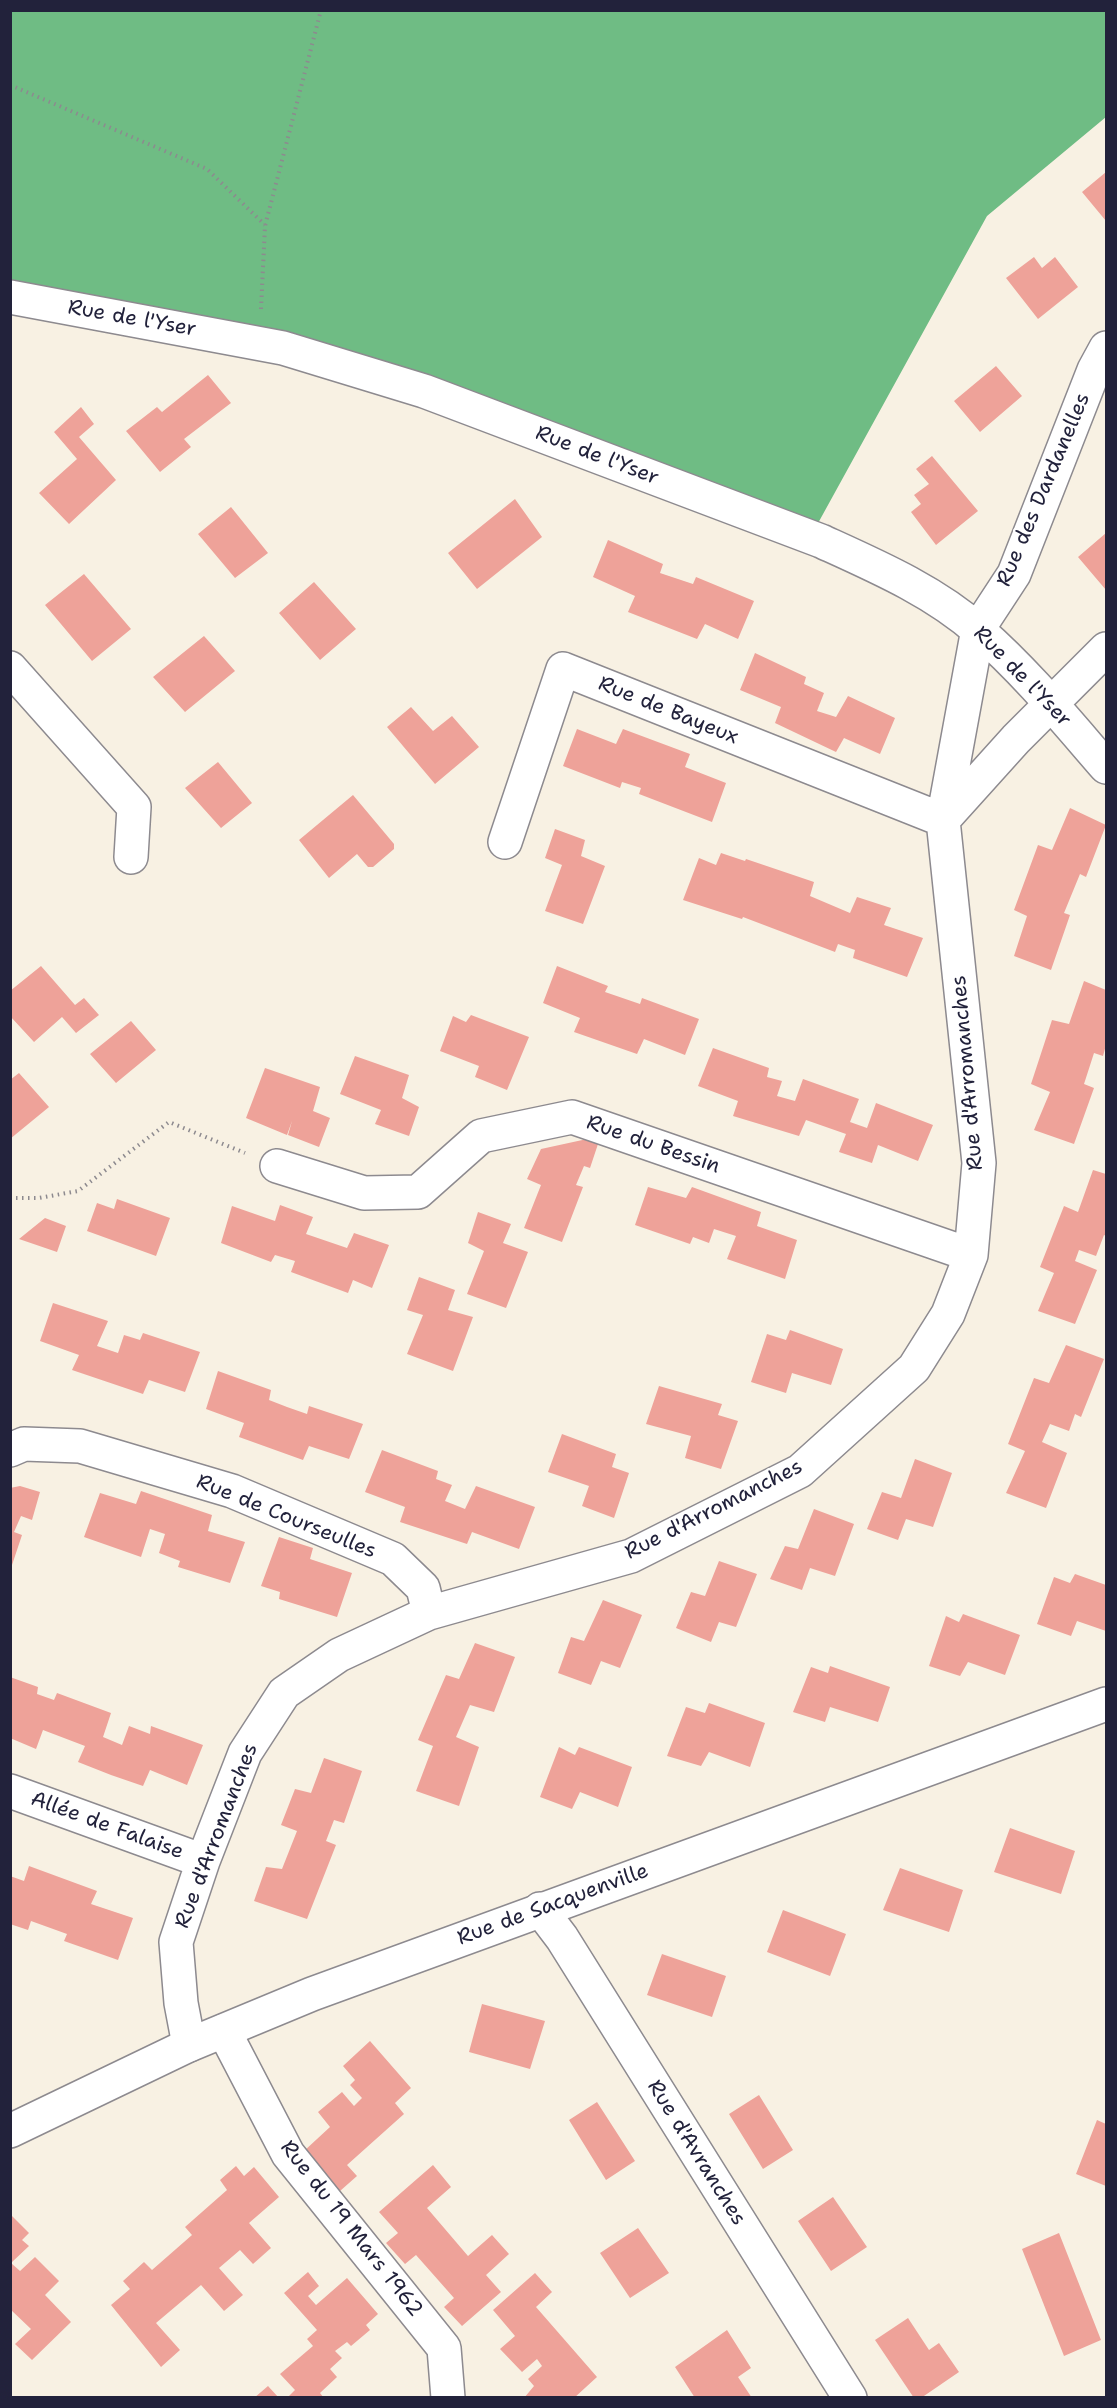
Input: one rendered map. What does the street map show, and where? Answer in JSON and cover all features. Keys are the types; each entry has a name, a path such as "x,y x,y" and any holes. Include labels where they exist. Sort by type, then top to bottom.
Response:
{"street":[{"name":"Rue de l'Yser","path":"10,297 283,348 424,391 821,541 884,569 933,597 978,630 1051,703 1107,767"},
{"name":"Rue des Dardanelles","path":"978,630 1014,574 1094,370 1107,348"},
{"name":"Rue d'Arromanches","path":"189,2045 181,2003 176,1942 203,1861 245,1753 284,1693 339,1655 429,1612 631,1556 800,1471 914,1368 948,1314 971,1255 979,1163 943,820 978,630"},
{"path":"943,820 1051,703 1107,650"},
{"path":"10,668 134,807 131,857"},
{"name":"Rue de Bayeux","path":"505,842 563,669 943,820"},
{"name":"Rue du Bessin","path":"277,1166 364,1193 418,1191 481,1136 572,1117 971,1255"},
{"name":"Rue de Courseulles","path":"10,1450 24,1444 80,1446 232,1491 393,1559 423,1588 429,1612"},
{"name":"Rue de Sacquenville","path":"10,2131 189,2045 333,1986 1107,1704"},
{"name":"Allée de Falaise","path":"10,1791 203,1861"},
{"name":"Rue d'Avranches","path":"540,1909 568,1948 850,2397"},
{"name":"Rue du 19 Mars 1962","path":"224,2031 288,2154 444,2348 448,2397"}],"path":[{"path":"259,343 266,226 321,10"},
{"path":"10,85 207,169 266,226"},
{"path":"10,1198 39,1198 78,1191 169,1122 277,1166"}],"green space":[{"path":"10,11 1106,11 1106,117 987,216 817,525 271,333 11,291"}],"building":[{"path":"1106,172 1106,221 1082,192"},
{"path":"1034,257 1042,268 1055,257 1078,287 1038,319 1006,278"},
{"path":"996,366 1022,396 980,432 954,401"},
{"path":"208,375 231,403 184,439 191,447 160,472 126,431 157,407 162,412"},
{"path":"81,407 94,424 79,437 116,480 69,524 39,493 77,459 54,432"},
{"path":"932,456 978,511 936,545 911,512 921,504 914,495 929,484 916,469"},
{"path":"515,499 542,537 477,589 448,553"},
{"path":"231,507 268,553 235,578 198,534"},
{"path":"1106,533 1106,590 1078,557"},
{"path":"608,540 663,564 660,573 693,584 696,577 754,601 738,639 705,624 697,639 628,612 635,596 593,577"},
{"path":"84,574 131,629 92,661 45,605"},
{"path":"314,582 356,629 320,660 279,613"},
{"path":"204,636 235,671 185,712 153,677"},
{"path":"755,653 806,677 804,684 824,693 817,711 836,717 848,696 895,718 880,754 844,738 836,752 775,723 781,707 740,690"},
{"path":"411,707 433,731 452,716 479,747 435,784 387,727"},
{"path":"577,729 616,744 623,729 690,754 685,767 726,783 712,822 639,794 641,788 622,782 620,788 563,766"},
{"path":"218,762 252,803 221,828 185,788"},
{"path":"353,795 394,844 394,849 373,867 368,867 357,854 329,878 299,840"},
{"path":"1070,808 1106,825 1086,877 1080,874 1064,913 1070,915 1051,970 1014,956 1027,916 1014,910 1038,845 1052,850"},
{"path":"555,829 585,840 581,856 605,866 583,924 545,911 562,865 545,858"},
{"path":"721,853 814,882 810,896 850,913 857,897 891,908 884,925 923,938 907,977 853,958 855,950 838,944 835,952 743,917 742,919 683,900 699,858 716,865"},
{"path":"41,966 75,1005 84,998 99,1015 76,1033 62,1017 34,1042 10,1016 10,991"},
{"path":"557,966 608,986 605,992 640,1004 642,998 699,1019 685,1055 644,1039 637,1054 574,1032 580,1018 543,1003"},
{"path":"1084,981 1106,990 1106,1045 1103,1056 1094,1053 1084,1084 1094,1088 1074,1144 1034,1130 1050,1092 1031,1084 1052,1020 1069,1024"},
{"path":"471,1015 529,1037 507,1090 475,1077 479,1066 440,1051 453,1016 466,1022"},
{"path":"131,1021 156,1050 116,1083 90,1054"},
{"path":"713,1048 769,1068 767,1077 782,1081 777,1096 795,1101 803,1079 859,1099 850,1122 867,1128 876,1103 933,1125 918,1161 878,1145 872,1163 839,1152 846,1134 806,1120 799,1136 733,1116 738,1101 698,1086"},
{"path":"355,1056 409,1075 402,1098 419,1107 409,1136 375,1124 381,1110 340,1094"},
{"path":"265,1068 320,1087 313,1111 330,1118 319,1147 288,1135 292,1121 287,1135 246,1118"},
{"path":"19,1073 49,1107 10,1139 10,1080"},
{"path":"587,1139 599,1141 590,1168 584,1166 576,1185 583,1187 562,1242 524,1228 541,1185 527,1179 541,1149"},
{"path":"1093,1170 1106,1174 1106,1236 1104,1235 1096,1256 1079,1250 1075,1261 1097,1270 1075,1324 1038,1311 1054,1273 1040,1267 1064,1206 1078,1212"},
{"path":"648,1187 686,1198 692,1187 761,1212 757,1226 797,1240 785,1279 727,1259 736,1236 714,1229 709,1243 693,1237 690,1244 635,1225"},
{"path":"117,1199 170,1218 156,1256 87,1231 97,1203 114,1209"},
{"path":"280,1205 313,1217 306,1234 347,1248 354,1233 389,1245 372,1288 353,1280 348,1293 291,1272 295,1261 275,1255 271,1262 221,1243 232,1206 275,1221"},
{"path":"478,1212 511,1224 503,1243 528,1252 506,1308 467,1294 484,1251 468,1243"},
{"path":"45,1218 66,1226 57,1252 19,1239"},
{"path":"419,1277 455,1290 448,1310 473,1317 453,1371 407,1354 423,1315 407,1310"},
{"path":"53,1303 108,1321 97,1346 118,1353 124,1335 140,1340 143,1333 200,1352 185,1392 149,1380 143,1394 72,1370 79,1355 40,1341"},
{"path":"790,1330 843,1349 831,1385 792,1373 786,1393 751,1382 767,1334 786,1340"},
{"path":"1066,1345 1104,1359 1081,1417 1075,1414 1069,1431 1050,1424 1042,1442 1067,1453 1046,1508 1006,1493 1025,1451 1008,1444 1034,1378 1049,1383"},
{"path":"218,1371 271,1390 269,1400 287,1407 307,1414 309,1406 363,1424 349,1459 309,1446 303,1460 239,1437 244,1423 206,1409"},
{"path":"659,1386 722,1404 718,1415 738,1421 721,1469 685,1458 691,1436 646,1424"},
{"path":"562,1434 616,1454 612,1467 629,1473 614,1518 582,1506 589,1486 548,1472"},
{"path":"382,1450 438,1471 436,1479 452,1485 445,1501 465,1509 476,1486 535,1507 519,1549 472,1532 467,1544 400,1522 405,1507 365,1492"},
{"path":"915,1459 952,1473 933,1527 906,1519 898,1540 867,1529 882,1492 901,1498"},
{"path":"20,1486 40,1492 32,1520 21,1516 14,1532 22,1535 11,1568 10,1488"},
{"path":"141,1491 212,1515 208,1531 245,1542 230,1583 178,1567 180,1561 159,1553 165,1534 150,1529 141,1557 84,1537 100,1493 136,1504"},
{"path":"814,1509 854,1524 835,1576 810,1568 802,1590 770,1579 785,1546 798,1549"},
{"path":"279,1537 313,1548 310,1559 352,1573 337,1617 279,1599 280,1592 261,1586"},
{"path":"719,1561 757,1574 736,1627 719,1622 711,1642 676,1628 691,1592 705,1596"},
{"path":"1075,1574 1106,1585 1106,1631 1077,1621 1071,1636 1037,1624 1054,1577 1070,1583"},
{"path":"603,1600 642,1615 620,1668 601,1661 591,1685 558,1673 571,1637 584,1641"},
{"path":"963,1614 1020,1635 1005,1675 968,1662 960,1676 929,1666 946,1616 959,1622"},
{"path":"475,1643 515,1657 494,1712 470,1705 456,1737 479,1747 459,1806 416,1791 433,1746 418,1740 446,1675 459,1679"},
{"path":"830,1666 890,1687 878,1722 830,1707 825,1722 793,1712 811,1667 828,1673"},
{"path":"10,1677 38,1687 37,1694 54,1700 57,1693 111,1713 103,1737 122,1745 129,1726 150,1734 151,1726 203,1745 187,1785 150,1770 143,1786 111,1775 78,1762 85,1746 43,1730 36,1749 10,1738"},
{"path":"709,1703 765,1723 750,1767 709,1752 701,1766 667,1756 686,1707 705,1713"},
{"path":"559,1747 575,1755 579,1747 632,1767 618,1807 580,1792 572,1809 540,1797"},
{"path":"324,1758 362,1771 344,1823 334,1820 326,1841 336,1845 307,1919 254,1901 266,1867 282,1869 297,1831 281,1825 295,1789 311,1793"},
{"path":"1010,1828 1075,1851 1061,1894 994,1872"},
{"path":"29,1866 97,1891 91,1904 133,1918 118,1960 64,1941 67,1934 31,1921 28,1930 10,1924 10,1876 24,1881"},
{"path":"900,1868 963,1890 949,1932 883,1910"},
{"path":"783,1910 846,1934 830,1976 767,1952"},
{"path":"662,1954 726,1976 712,2017 647,1995"},
{"path":"482,2004 545,2021 530,2069 469,2052"},
{"path":"370,2041 411,2088 395,2103 404,2114 347,2165 357,2176 340,2191 304,2151 330,2127 318,2112 342,2092 354,2106 362,2098 350,2085 355,2080 343,2066"},
{"path":"759,2095 793,2150 763,2169 729,2114"},
{"path":"597,2102 635,2161 606,2180 569,2120"},
{"path":"1097,2120 1106,2124 1106,2186 1076,2174"},
{"path":"433,2165 451,2187 427,2208 468,2256 492,2235 509,2254 486,2275 501,2292 462,2326 444,2307 454,2298 416,2255 405,2264 386,2243 398,2233 379,2212"},
{"path":"236,2166 244,2176 254,2167 279,2197 249,2223 271,2248 253,2264 240,2250 219,2268 243,2295 224,2311 201,2285 156,2323 180,2350 161,2367 111,2305 130,2289 123,2281 144,2262 152,2270 192,2235 185,2227 227,2190 220,2180"},
{"path":"833,2197 867,2247 831,2271 798,2221"},
{"path":"10,2214 29,2233 22,2240 29,2246 11,2263 20,2271 35,2257 59,2281 45,2295 71,2322 32,2360 15,2344 31,2329 10,2309"},
{"path":"638,2228 669,2273 630,2298 600,2253"},
{"path":"1059,2233 1101,2340 1064,2356 1022,2249"},
{"path":"308,2272 319,2286 308,2296 316,2305 347,2278 378,2314 366,2325 370,2330 351,2346 347,2342 335,2351 342,2358 330,2369 337,2377 320,2393 324,2398 287,2398 295,2390 280,2374 313,2346 307,2339 317,2330 284,2293"},
{"path":"535,2273 552,2292 536,2307 597,2377 574,2398 524,2398 534,2386 528,2379 542,2366 537,2359 522,2372 500,2349 515,2336 493,2310"},
{"path":"908,2318 929,2350 939,2343 959,2372 921,2398 914,2398 875,2340"},
{"path":"727,2330 751,2368 738,2377 752,2398 695,2398 675,2367"},
{"path":"268,2386 279,2398 254,2398"}]}
